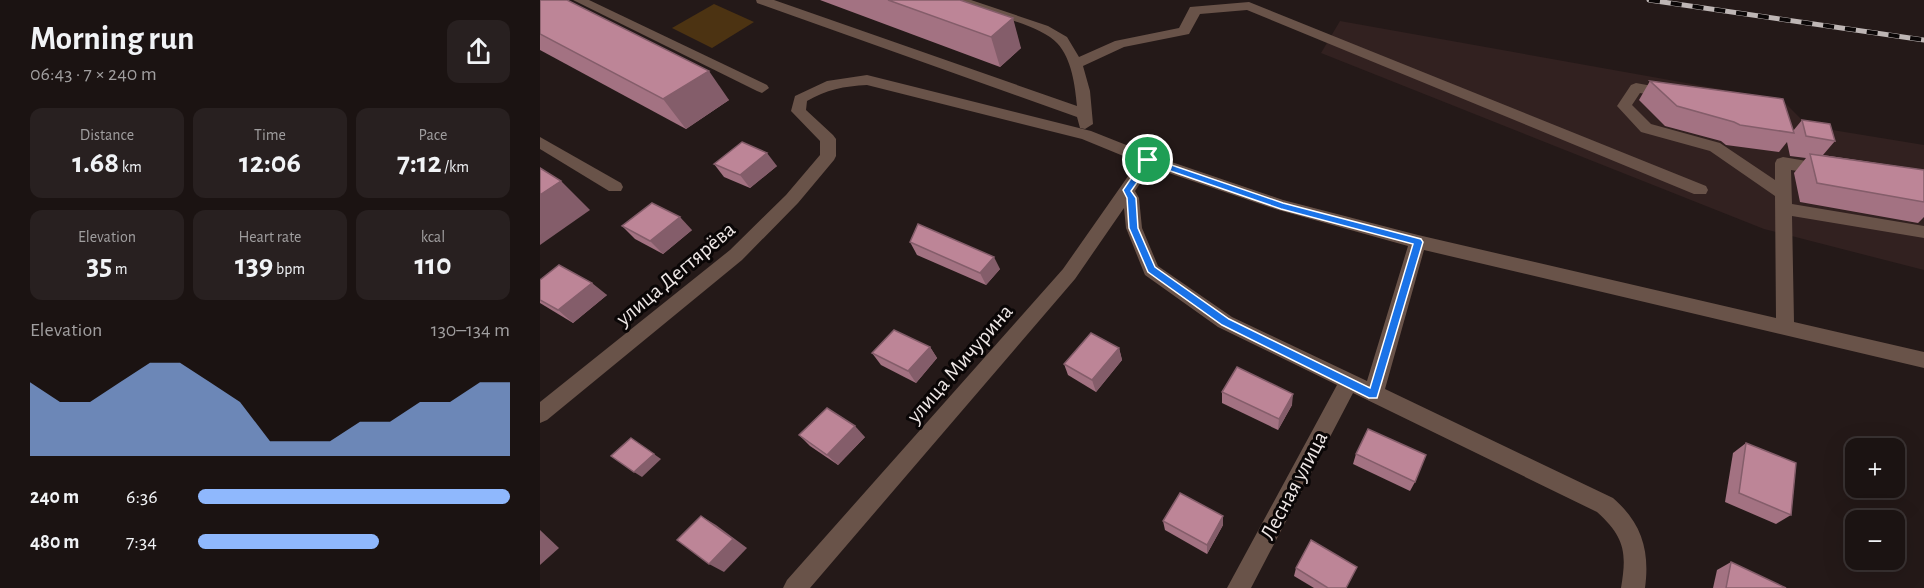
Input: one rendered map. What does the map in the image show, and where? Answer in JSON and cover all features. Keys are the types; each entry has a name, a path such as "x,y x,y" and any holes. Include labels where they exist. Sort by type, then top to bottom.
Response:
{"street":[{"path":"579,0 762,88"},
{"path":"762,0 1085,114"},
{"path":"957,0 1043,29 1060,39 1076,64 1084,98 1086,135 1148,160 1281,206 1418,242 1924,360"},
{"path":"1076,64 1120,44 1184,31 1195,10 1250,6 1700,190"},
{"name":"улица Дегтярёва","path":"540,414 736,255 792,199 828,156 828,139 798,111 800,99 821,86 845,80 867,80 1086,135"},
{"path":"1681,95 1636,88 1624,106 1646,128 1715,147 1784,201 1924,232"},
{"path":"540,142 615,187"},
{"name":"улица Мичурина","path":"795,588 1069,274 1148,160"},
{"path":"1785,328 1783,163 1842,172"},
{"path":"1127,190 1131,198 1134,228 1151,270 1225,322 1605,505 1620,516 1636,548 1635,577"},
{"path":"1373,395 1418,242"},
{"name":"Лесная улица","path":"1239,588 1348,383"}],"shaded area":[{"path":"714,4 754,22 712,48 672,28"},
{"path":"1340,21 1782,100 1808,126 1924,145 1924,270 1764,229 1321,53"}],"building":[{"path":"540,0 567,0 709,71 663,99 540,34"},
{"path":"888,0 960,0 1013,18 991,37"},
{"path":"1650,81 1783,99 1794,133 1740,125 1677,106"},
{"path":"1802,120 1830,124 1835,141 1806,136"},
{"path":"742,142 767,153 740,175 714,164"},
{"path":"1810,154 1924,170 1924,202 1817,183"},
{"path":"540,168 561,181 540,195"},
{"path":"652,203 680,217 650,241 622,226"},
{"path":"918,224 994,257 980,273 910,242"},
{"path":"559,265 592,283 558,310 540,300 540,280"},
{"path":"894,330 930,347 908,371 872,353"},
{"path":"1091,333 1119,348 1092,380 1064,364"},
{"path":"1237,367 1293,394 1279,419 1222,392"},
{"path":"827,408 855,426 827,455 799,435"},
{"path":"1368,429 1426,455 1415,482 1356,454"},
{"path":"631,438 654,454 634,472 611,456"},
{"path":"1746,443 1796,463 1791,515 1739,493"},
{"path":"1180,493 1223,516 1207,545 1163,521"},
{"path":"701,516 733,539 709,564 677,540"},
{"path":"1311,540 1357,567 1346,588 1328,588 1296,568"},
{"path":"1731,562 1786,588 1726,588"}],"railway":[{"path":"1649,0 1924,40"}],"route":[{"path":"1148,160 1281,206 1418,242 1373,395 1225,322 1151,270 1134,228 1131,198 1127,190 1148,160"}]}
